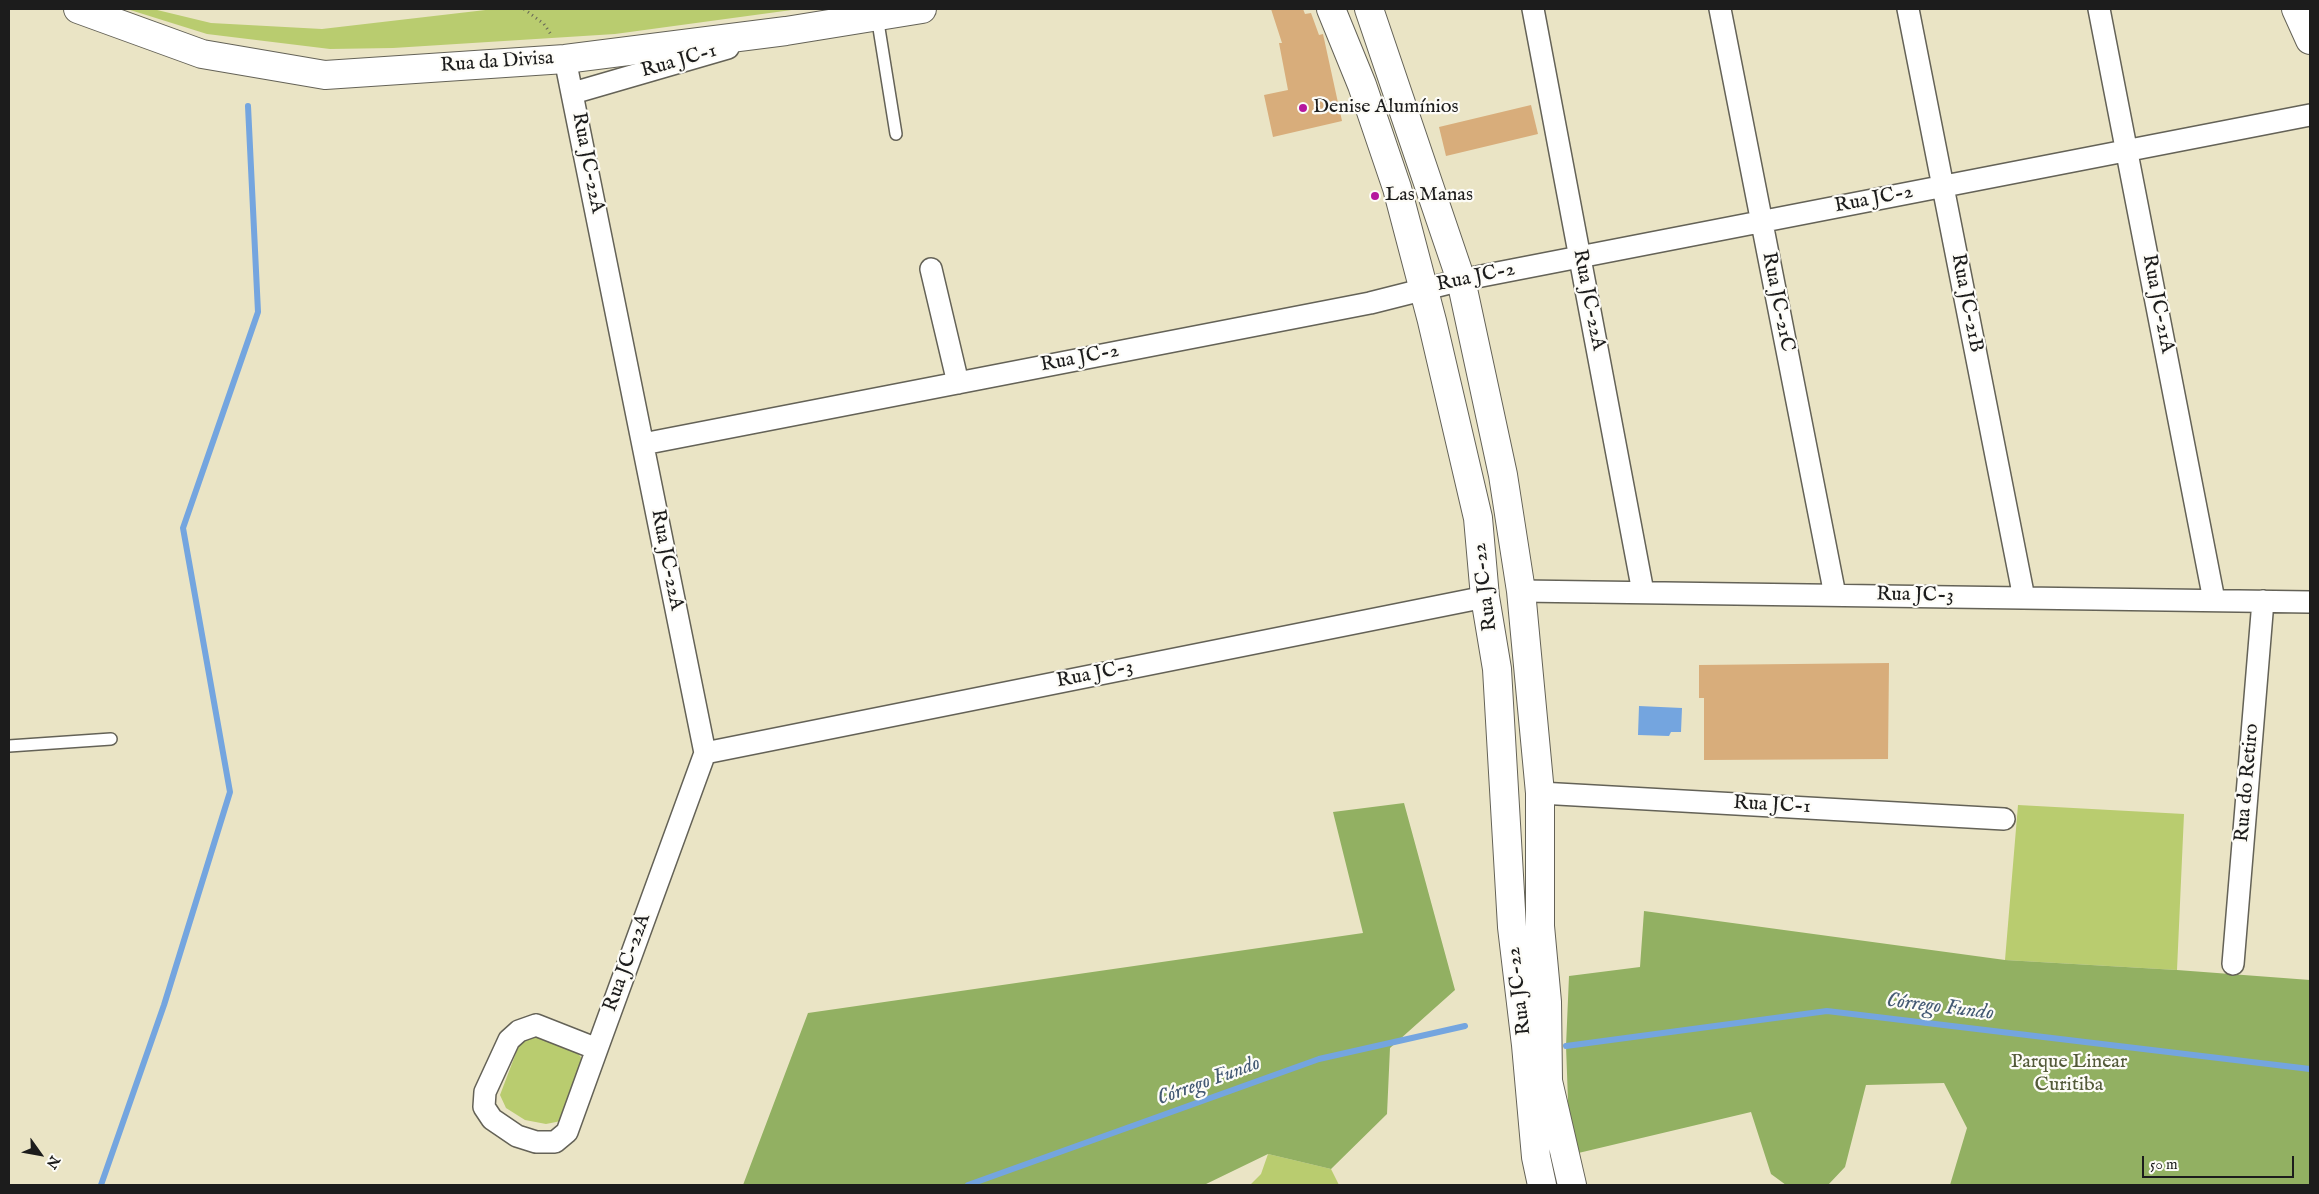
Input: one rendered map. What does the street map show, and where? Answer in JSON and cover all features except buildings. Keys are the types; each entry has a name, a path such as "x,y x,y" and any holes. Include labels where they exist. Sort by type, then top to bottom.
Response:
{"main road":[{"name":"Rua da Divisa","path":"78,9 202,54 325,75 566,59 786,31 922,9"},
{"name":"Rua JC-22","path":"1331,9 1362,86 1397,188 1424,290 1478,518 1485,597 1497,669 1512,927 1526,1045 1536,1158 1542,1185"},
{"name":"Rua JC-22","path":"1369,9 1461,280 1503,475 1521,591 1540,793 1540,926 1547,1002 1548,1081 1572,1185"},
{"path":"2296,9 2310,40"},
{"path":"1512,927 1540,926"}],"street":[{"name":"Rua JC-22A","path":"1533,9 1643,592"},
{"name":"Rua JC-21C","path":"1720,9 1835,595"},
{"name":"Rua JC-21B","path":"1908,9 2024,598"},
{"name":"Rua JC-21A","path":"2099,9 2214,600"},
{"name":"Rua JC-1","path":"573,94 786,31"},
{"name":"Rua JC-22A","path":"566,59 705,753 567,1132 555,1142 536,1142 517,1136 492,1119 484,1107 485,1092 510,1040 520,1031 536,1025 597,1049"},
{"name":"Rua JC-2","path":"643,444 1360,305 1461,280 2310,116"},
{"path":"931,269 958,383"},
{"name":"Rua JC-3","path":"1521,591 2310,602"},
{"name":"Rua JC-3","path":"705,753 1485,597"},
{"name":"Rua do Retiro","path":"2233,964 2263,601"},
{"name":"Rua JC-1","path":"1540,793 2004,819"}],"lane":[{"path":"877,16 896,134"},
{"path":"9,746 111,739"}],"path":[{"path":"524,9 544,24 566,59"}],"green space":[{"path":"127,9 153,9 211,23 322,29 494,9 799,9 615,34 393,48 330,49 207,34"},
{"path":"1404,803 1455,990 1390,1048 1387,1114 1331,1169 1268,1154 1204,1185 743,1185 808,1013 1363,933 1333,812"},
{"path":"2018,805 2184,814 2177,970 2005,960"},
{"name":"Parque Linear Curitiba","path":"1644,911 2005,960 2310,980 2310,1185 1950,1185 1967,1128 1944,1083 1866,1085 1845,1167 1828,1185 1786,1185 1771,1174 1751,1112 1570,1155 1566,1046 1569,976 1640,967"},
{"path":"533,1035 572,1046 584,1061 561,1121 546,1124 525,1120 506,1108 500,1095 519,1045"},
{"path":"1268,1154 1331,1169 1339,1185 1250,1185 1261,1174"}],"water":[{"path":"1639,706 1682,708 1681,732 1671,732 1669,736 1638,735"}],"waterway":[{"path":"101,1185 164,1005 230,792 183,528 258,312 248,106"},
{"name":"Córrego Fundo","path":"1566,1046 1827,1011 2310,1069"},
{"name":"Córrego Fundo","path":"968,1185 1319,1059 1465,1026"}],"place":[{"name":"Denise Alumínios","path":"1303,108"},
{"name":"Las Manas","path":"1375,196"}]}
